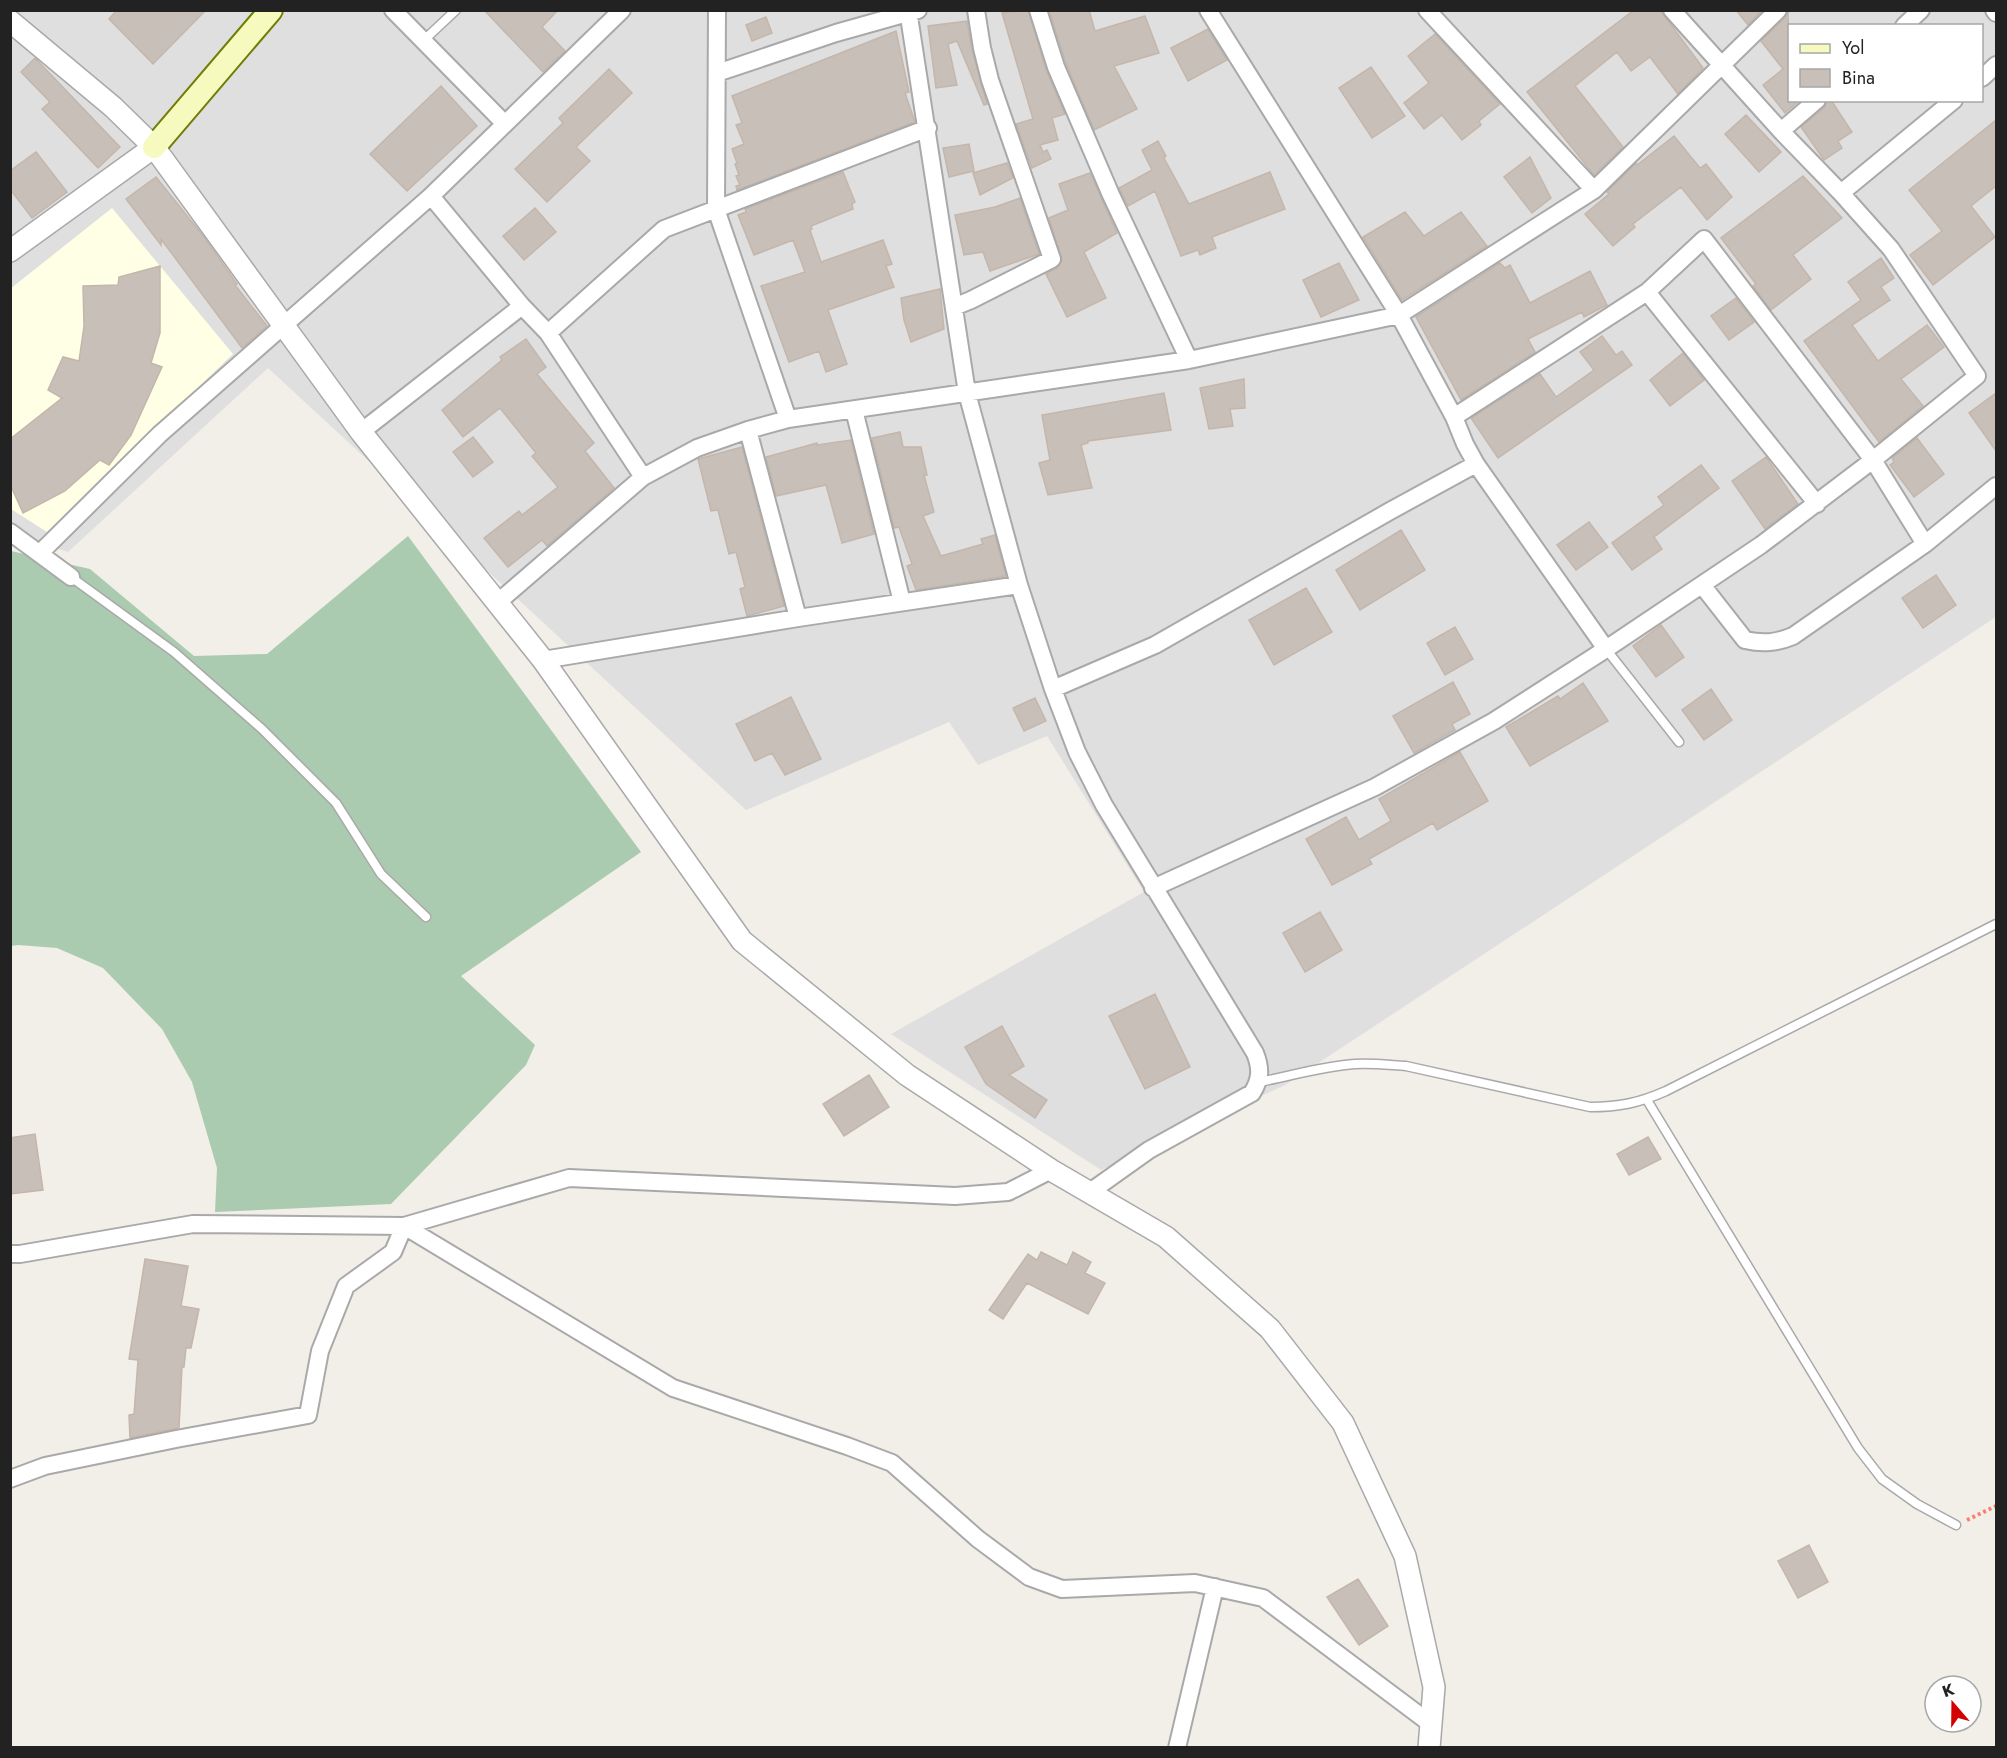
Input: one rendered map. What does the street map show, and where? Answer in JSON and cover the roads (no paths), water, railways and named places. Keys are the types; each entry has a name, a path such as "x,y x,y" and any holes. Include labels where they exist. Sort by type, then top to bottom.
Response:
{"main road":[{"path":"153,147 271,10"}],"street":[{"path":"393,10 506,124"},
{"path":"40,552 160,434 431,196 622,10"},
{"path":"717,10 716,209 788,420"},
{"path":"954,306 971,300 1052,259 990,80 981,48 976,10"},
{"path":"1038,10 1056,68 1111,195 1189,360"},
{"path":"1208,10 1399,315 1454,417 1476,464 1606,649"},
{"path":"1427,10 1594,190"},
{"path":"1153,888 1375,787 1494,721 1761,545 1817,504 1977,376 1891,249 1672,10"},
{"path":"497,603 643,477 697,448 748,430 788,420 1189,360 1399,315 1594,190 1703,86 1720,65 1778,10"},
{"path":"1906,24 1921,10"},
{"path":"717,74 836,33 911,11 967,393 1019,585 1053,689 1077,752 1104,805 1255,1053 1260,1066 1259,1082 1252,1093 1149,1150 1090,1192"},
{"path":"10,21 113,107 153,147 360,432 543,660 742,941 907,1074 1051,1170 1166,1237 1270,1329 1343,1423 1405,1556 1434,1687 1430,1740"},
{"path":"1983,77 1996,65"},
{"path":"1781,131 1815,102"},
{"path":"1841,193 1952,102"},
{"path":"548,333 664,229 928,128"},
{"path":"10,251 153,147"},
{"path":"431,196 522,306 548,333 643,477"},
{"path":"1454,417 1647,292 1704,239 1873,460 1925,544"},
{"path":"1647,292 1817,504"},
{"path":"360,432 522,306"},
{"path":"854,410 902,602"},
{"path":"748,430 798,618"},
{"path":"1053,689 1155,645 1476,464"},
{"path":"1702,585 1745,640 1770,643 1793,636 1925,544 1996,486"},
{"path":"10,532 71,577"},
{"path":"543,660 1019,585"},
{"path":"10,1254 193,1224 404,1226 569,1178 955,1196 1008,1192 1051,1170"},
{"path":"10,1479 45,1466 308,1415 320,1351 346,1286 393,1252 404,1226"},
{"path":"404,1226 673,1388 892,1463 978,1539 1029,1577 1062,1589 1196,1583 1263,1598 1430,1740"},
{"path":"1177,1748 1215,1587"}],"lane":[{"path":"423,41 456,10"},
{"path":"71,577 174,652 262,729 336,803 381,874 426,917"},
{"path":"1606,649 1679,742"},
{"path":"1259,1082 1324,1068 1355,1064 1381,1064 1406,1066 1590,1107 1618,1107 1647,1100 1996,924"},
{"path":"1647,1100 1858,1448 1882,1479 1917,1504 1956,1525"}]}
